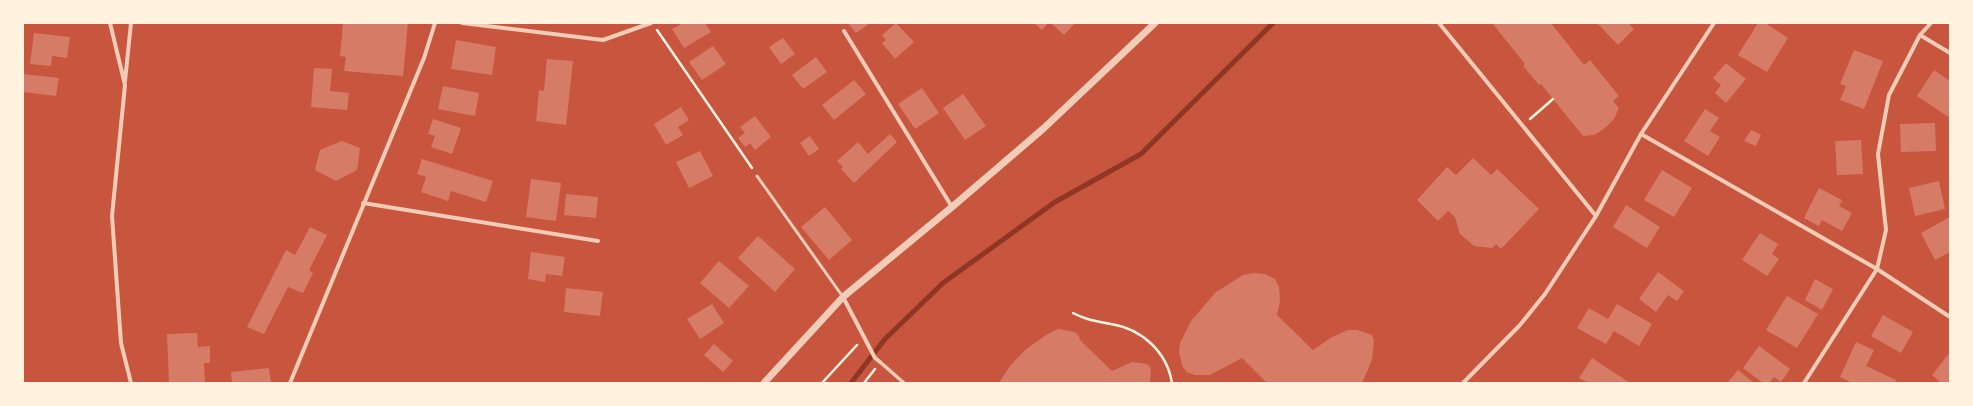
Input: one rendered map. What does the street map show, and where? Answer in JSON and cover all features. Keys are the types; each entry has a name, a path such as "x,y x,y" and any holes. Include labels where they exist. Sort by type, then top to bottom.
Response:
{"street":[{"path":"110,23 125,85"},
{"path":"131,23 112,216 121,343 131,383"},
{"path":"290,383 424,58 435,23"},
{"path":"462,23 603,40 651,23"},
{"path":"1144,33 1149,23"},
{"path":"764,383 843,297 952,207 1044,128 1155,23"},
{"path":"1439,23 1596,216"},
{"path":"1463,383 1520,325 1545,294 1596,216 1641,134 1714,23"},
{"path":"1804,383 1877,270 1886,230 1878,154 1889,95 1920,34 1931,23"},
{"path":"844,30 952,207"},
{"path":"1920,34 1950,53"},
{"path":"1641,134 1877,270 1950,317"},
{"path":"363,203 598,241"},
{"path":"843,297 875,358 904,383"}],"lane":[{"path":"757,176 843,297"}],"path":[{"path":"656,28 757,176"},
{"path":"1522,126 1553,99"},
{"path":"1073,313 1093,322 1123,327 1143,337 1159,352 1166,362 1172,383"},
{"path":"822,383 864,337"},
{"path":"864,383 880,362"}],"building":[{"path":"343,23 408,23 403,76 344,71 346,57 340,56"},
{"path":"683,23 705,23 711,32 684,48 672,29"},
{"path":"848,23 870,23 856,33"},
{"path":"896,23 914,42 895,59 882,43 886,40 882,35"},
{"path":"1034,23 1048,23 1042,30"},
{"path":"1051,23 1075,23 1064,35"},
{"path":"1492,23 1551,23 1584,65 1590,60 1619,96 1613,101 1619,108 1614,119 1605,128 1594,135 1583,136 1541,84 1539,85 1523,66 1525,64"},
{"path":"1597,23 1628,23 1634,29 1618,45"},
{"path":"1758,23 1765,23 1788,38 1767,72 1738,55"},
{"path":"34,33 70,37 67,58 52,56 51,66 30,64"},
{"path":"783,38 795,54 781,64 769,47"},
{"path":"456,40 496,47 492,75 451,69"},
{"path":"713,46 726,64 702,80 689,62"},
{"path":"1854,50 1883,61 1864,109 1840,100 1846,86 1840,84"},
{"path":"816,57 827,72 803,89 792,75"},
{"path":"547,59 573,61 566,125 536,121 539,90 544,91"},
{"path":"1726,63 1746,79 1726,103 1715,93 1721,85 1713,78"},
{"path":"314,68 332,69 330,91 349,93 347,110 311,107"},
{"path":"1934,70 1950,81 1950,118 1917,96"},
{"path":"23,74 59,78 56,96 23,92"},
{"path":"854,80 866,94 834,120 822,105"},
{"path":"443,86 479,93 475,116 438,109"},
{"path":"922,88 939,113 915,129 898,104"},
{"path":"963,94 986,126 965,140 943,108"},
{"path":"681,107 689,120 678,127 683,135 666,145 654,124"},
{"path":"1705,109 1719,118 1710,131 1720,137 1708,156 1684,141"},
{"path":"755,116 771,137 755,150 750,143 745,147 738,138 745,133 740,127"},
{"path":"433,119 461,128 452,154 431,147 435,136 428,134"},
{"path":"1935,123 1936,151 1901,152 1900,124"},
{"path":"1751,130 1761,135 1756,146 1744,141"},
{"path":"890,134 897,142 854,183 841,169 843,167 837,161 858,142 868,154"},
{"path":"810,136 819,149 809,156 800,143"},
{"path":"1861,140 1863,174 1837,175 1835,141"},
{"path":"342,141 360,148 357,170 336,181 315,170 320,150"},
{"path":"700,151 713,176 689,188 676,162"},
{"path":"1473,158 1491,175 1497,169 1539,209 1501,249 1496,244 1492,248 1474,246 1460,234 1455,217 1448,211 1438,221 1417,200 1447,167 1456,175"},
{"path":"422,159 493,181 486,202 451,191 448,201 421,192 426,177 417,174"},
{"path":"1662,170 1692,188 1674,217 1644,200"},
{"path":"531,179 561,183 556,221 526,217"},
{"path":"1939,181 1945,209 1915,216 1909,188"},
{"path":"1819,188 1842,200 1839,206 1852,213 1842,231 1822,220 1819,226 1804,218"},
{"path":"566,194 598,197 596,218 564,215"},
{"path":"1626,205 1660,227 1647,248 1613,227"},
{"path":"825,207 852,240 829,260 801,227"},
{"path":"1950,217 1950,252 1935,260 1921,233"},
{"path":"310,227 327,235 309,270 313,273 303,293 288,287 264,334 247,327 286,250 295,255"},
{"path":"1760,233 1778,244 1772,254 1779,259 1767,276 1742,260"},
{"path":"758,236 795,269 775,292 738,258"},
{"path":"531,252 565,257 562,276 546,274 545,282 528,279"},
{"path":"719,261 749,286 729,308 700,283"},
{"path":"1658,272 1684,291 1677,301 1668,295 1656,312 1639,299"},
{"path":"1253,273 1265,274 1275,279 1279,287 1280,301 1277,315 1313,350 1332,337 1348,330 1357,330 1372,335 1374,340 1372,360 1362,383 1267,383 1242,358 1210,375 1195,375 1187,372 1182,366 1179,351 1180,343 1191,321 1216,292 1243,275"},
{"path":"1815,279 1833,289 1822,310 1805,300"},
{"path":"566,288 603,292 600,316 564,312"},
{"path":"1787,296 1818,314 1797,348 1766,330"},
{"path":"712,304 724,323 700,339 687,319"},
{"path":"1617,304 1652,324 1639,346 1614,331 1606,344 1577,328 1589,308 1608,319"},
{"path":"1883,315 1913,332 1901,353 1871,336"},
{"path":"1058,329 1075,332 1079,336 1080,340 1112,371 1132,362 1147,364 1151,368 1150,383 999,383 1010,366 1025,350 1046,335"},
{"path":"197,333 198,347 210,346 210,363 204,363 205,383 169,383 167,334"},
{"path":"1856,342 1874,350 1866,366 1896,380 1895,383 1852,383 1840,377"},
{"path":"714,344 733,361 723,372 704,355"},
{"path":"1759,346 1790,369 1781,382 1774,377 1769,383 1763,383 1743,368"},
{"path":"1950,352 1950,383 1941,383 1932,375"},
{"path":"1592,358 1630,383 1589,383 1579,378"},
{"path":"269,368 271,383 232,383 231,372"},
{"path":"1738,370 1754,383 1727,383"}],"waterway":[{"path":"851,383 885,339 943,283 1055,202 1141,154 1273,23"}]}
